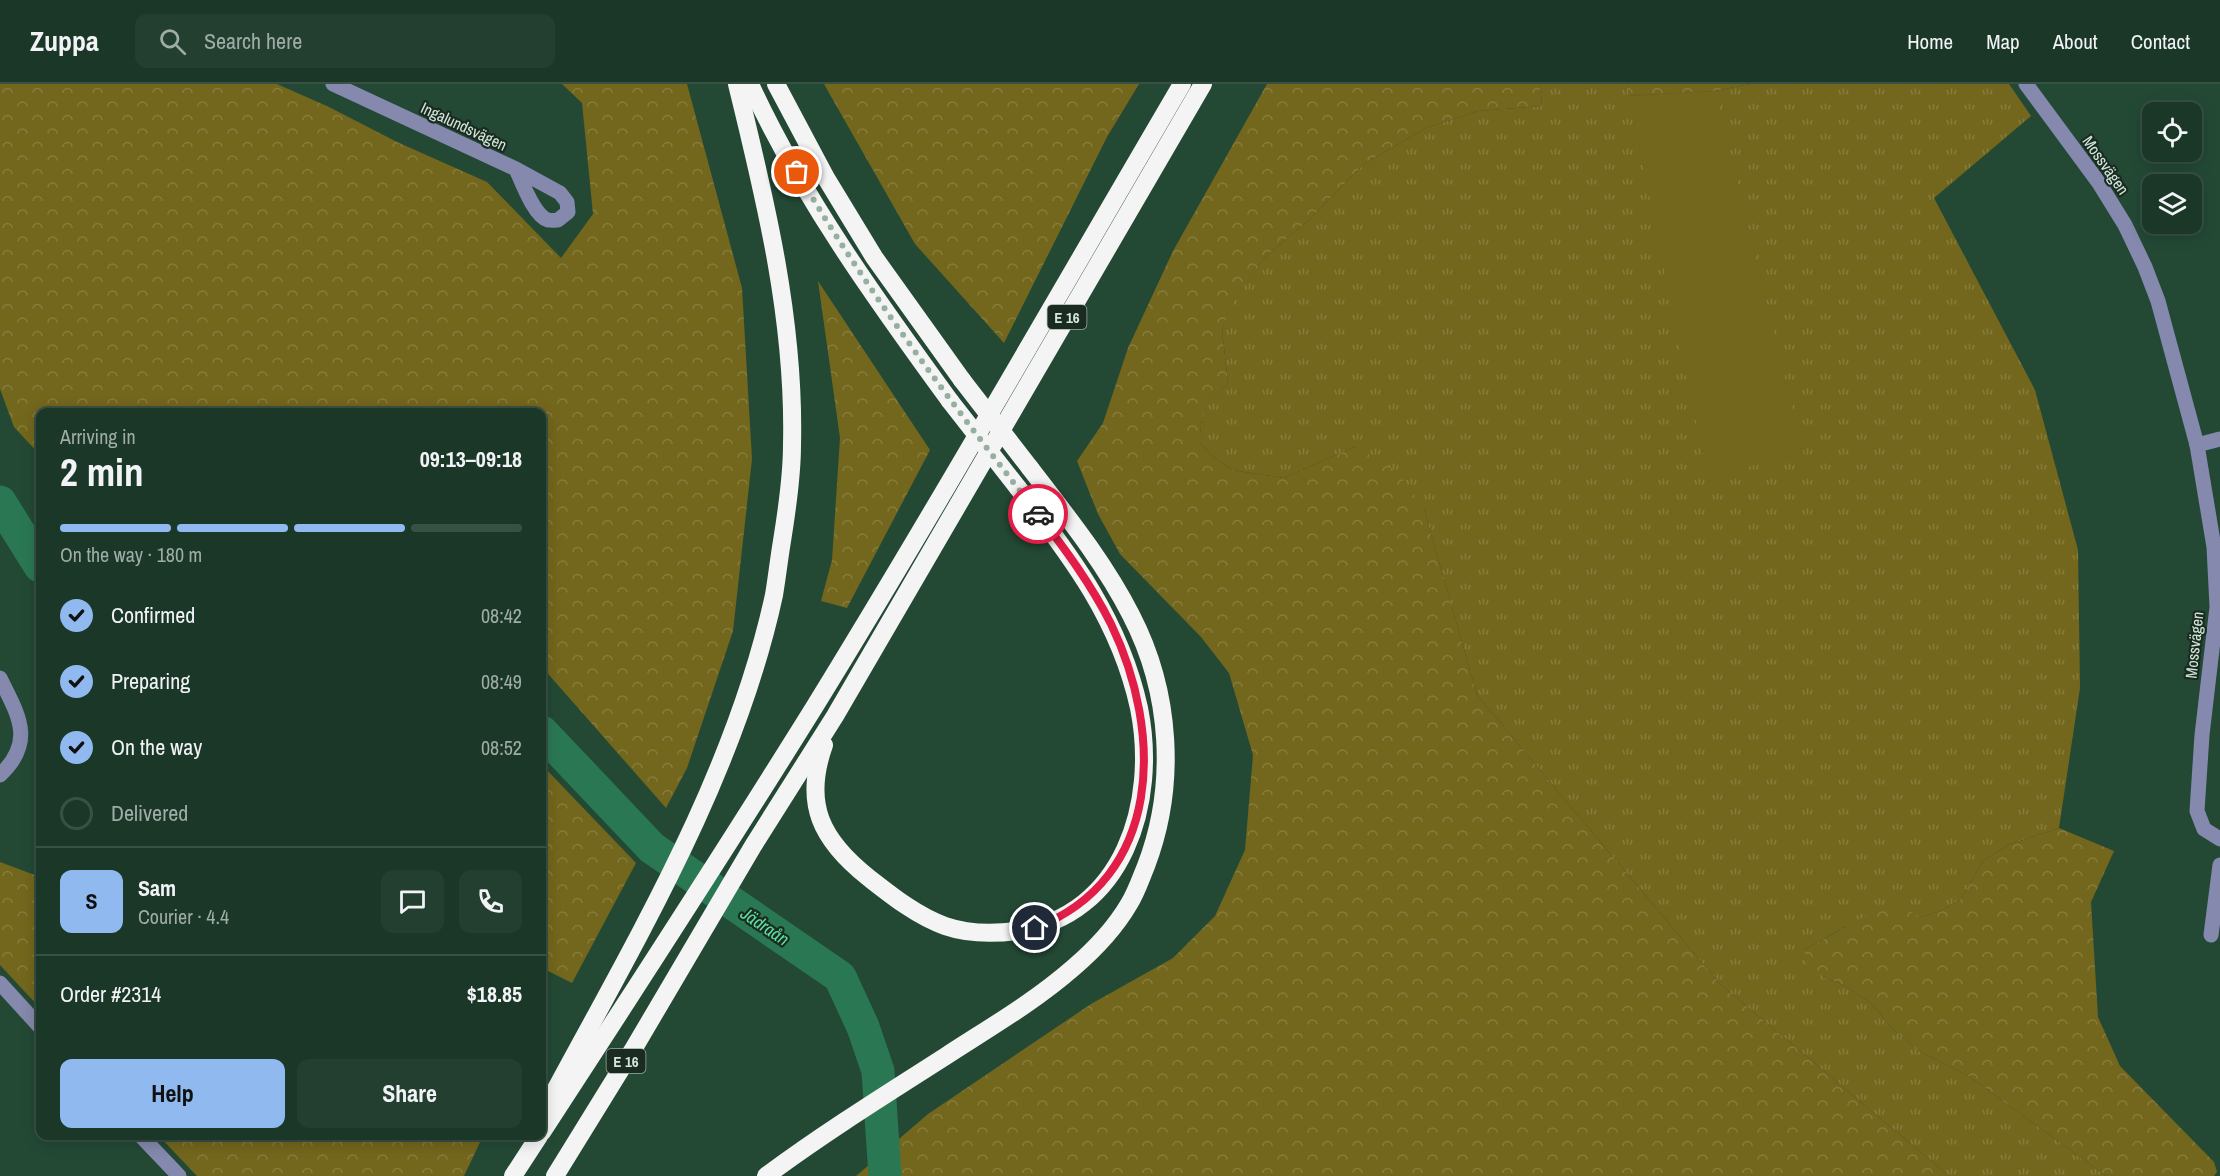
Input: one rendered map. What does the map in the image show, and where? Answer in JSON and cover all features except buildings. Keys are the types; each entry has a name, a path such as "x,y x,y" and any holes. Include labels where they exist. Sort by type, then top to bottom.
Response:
{"highway":[{"path":"546,1108 654,907 704,799 743,702 771,605 786,518 792,446 791,379 783,302 773,238 737,84"},
{"path":"750,84 766,117 857,270 950,401 1068,553 1090,586 1111,626 1128,668 1139,710 1143,755 1141,800 1132,835 1120,860 1104,883 1074,909 1057,920 1035,928 1006,932 977,933 946,926 918,913 890,895 852,864 826,833 818,815 814,793 819,759 835,716"},
{"path":"766,1176 850,1117 1044,992 1075,966 1112,927 1129,904 1142,876 1155,842 1163,802 1167,758 1161,704 1150,660 1132,616 1109,576 1084,538 918,321 874,256 826,178 776,84"},
{"name":"E 16","path":"546,1125 739,827 916,538 1182,84"},
{"name":"E 16","path":"555,1176 634,1048 753,846 835,716 1203,84"},
{"path":"511,1176 529,1140"},
{"name":"E 16","path":"511,1176 536,1140"}],"street":[{"name":"Ingalundsvägen","path":"333,84 516,169"},
{"name":"Mossvägen","path":"2026,84 2099,183 2126,225 2158,301 2197,445 2214,547 2217,607 2202,735 2197,811 2204,829 2220,839"},
{"path":"2197,445 2220,440"},
{"path":"0,678 17,713 22,730 14,759 0,775"},
{"path":"2211,935 2220,865"},
{"path":"0,983 36,1023"},
{"path":"145,1140 179,1176"}],"green space":[{"path":"0,84 277,84 329,107 397,142 487,182 561,258 593,214 582,103 562,84 687,84 742,288 752,459 733,631 687,768 666,808 546,672 546,408 36,408 36,451 14,427 0,389"},
{"path":"824,84 1139,84 1107,137 1004,343 915,244"},
{"path":"1267,84 1540,84 1542,106 1478,111 1426,128 1364,164 1311,218 1265,257 1232,304 1222,330 1228,383 1206,409 1201,423 1200,443 1211,455 1232,470 1284,478 1354,447 1398,473 1424,509 1477,695 1719,983 1949,1176 856,1176 928,1114 1091,1004 1173,958 1215,916 1245,850 1253,755 1229,673 1201,637 1120,554 1098,514 1077,461 1103,423 1128,348 1173,251"},
{"path":"1540,84 1627,84 1630,96 1715,91 1750,84 2009,84 2031,116 1934,198 2035,390 2078,550 2080,688 2059,828 2008,845 1983,861 1961,899 1941,911 1920,917 1845,927 1804,950 1824,977 1845,986 1871,1003 1892,1028 1917,1050 1967,1075 2106,1176 1949,1176 1719,983 1477,695 1424,509 1354,447 1284,478 1232,470 1211,455 1200,443 1201,423 1206,409 1228,383 1222,330 1231,304 1265,257 1311,218 1364,164 1426,128 1478,111 1542,106"},
{"path":"1627,84 1750,84 1715,91 1629,96"},
{"path":"1715,91 1804,455 1707,475 1629,96"},
{"path":"818,281 930,450 847,608 821,601 832,560 840,438"},
{"path":"546,769 636,863 572,983 546,970"},
{"path":"2059,828 2114,851 2091,902 2098,1017 2120,1066 2214,1162 2217,1172 2214,1176 2106,1176 1967,1075 1917,1050 1892,1028 1871,1003 1845,986 1808,967 1804,950 1867,915 1901,906 1920,917 1941,911 1961,899 1983,861 2008,845"},
{"path":"0,862 36,876 36,1004 0,965"},
{"path":"163,1140 481,1140 464,1176 197,1176"}],"waterway":[{"name":"Jädraån","path":"0,502 36,560"},
{"name":"Jädraån","path":"546,736 652,848 840,977 863,1027 878,1071 885,1176"}],"way so far":[{"path":"797,172 857,270 900,332 950,401 1038,514"}],"route":[{"path":"1035,928 1057,920 1082,903 1104,883 1120,860 1132,835 1141,800 1143,755 1139,710 1128,668 1111,626 1079,569 1038,514"}]}
